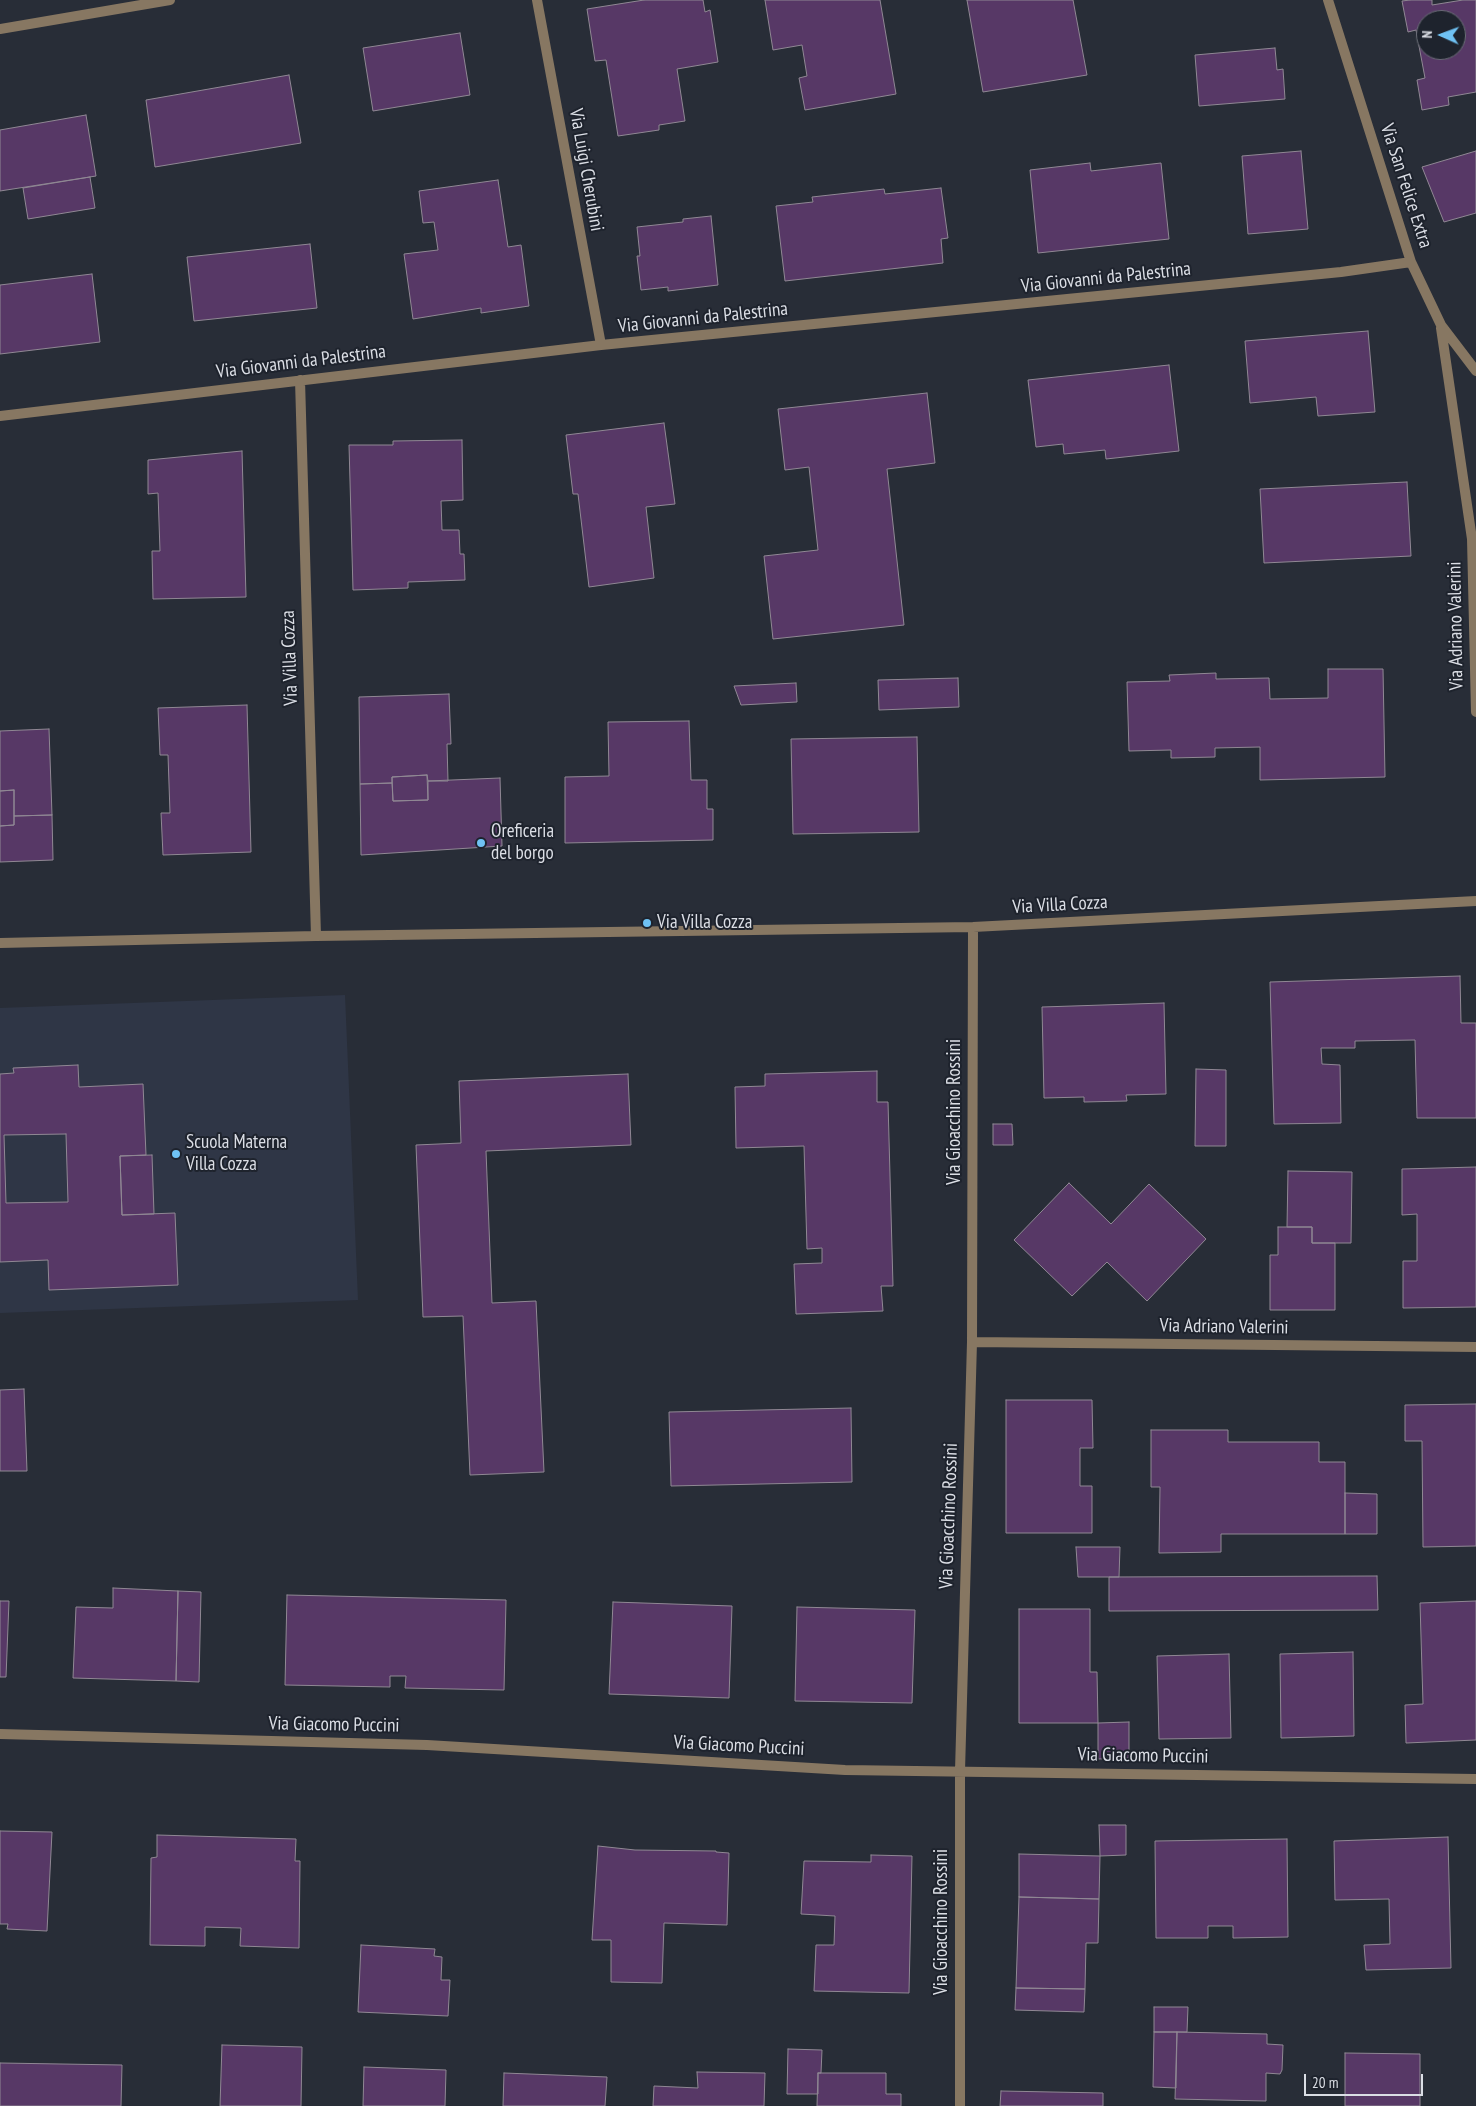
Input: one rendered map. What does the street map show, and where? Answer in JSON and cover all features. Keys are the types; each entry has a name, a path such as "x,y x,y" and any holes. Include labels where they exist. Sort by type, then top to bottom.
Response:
{"street":[{"path":"0,29 170,0"},
{"name":"Via Luigi Cherubini","path":"537,0 601,346"},
{"name":"Via San Felice Extra","path":"1328,0 1411,262 1441,325 1476,371"},
{"name":"Via Giovanni da Palestrina","path":"0,416 601,346 1341,272 1411,262"},
{"name":"Via Adriano Valerini","path":"1441,325 1474,534 1476,712"},
{"name":"Via Villa Cozza","path":"300,380 316,936"},
{"name":"Via Villa Cozza","path":"0,943 316,936 973,927 1476,901"},
{"name":"Via Gioacchino Rossini","path":"960,2106 960,1771 972,1342 973,927"},
{"name":"Via Adriano Valerini","path":"972,1342 1476,1348"},
{"name":"Via Giacomo Puccini","path":"0,1734 427,1745 846,1770 1476,1779"}],"shaded area":[{"name":"Scuola Materna Villa Cozza","path":"345,995 358,1300 0,1313 0,1008"}],"building":[{"path":"644,0 703,0 705,12 710,10 718,62 677,69 685,121 659,125 659,130 618,136 606,60 595,61 587,9"},
{"path":"765,0 880,0 896,94 805,110 799,78 807,76 802,45 773,50"},
{"path":"967,0 1073,0 1087,75 983,92"},
{"path":"1432,0 1432,5 1476,0 1476,92 1448,97 1449,105 1422,110 1417,80 1425,78 1422,60 1466,60 1466,10 1416,10 1416,30 1408,32 1402,1"},
{"path":"460,33 470,95 373,111 363,48"},
{"path":"1275,48 1277,70 1283,69 1285,99 1199,106 1195,55"},
{"path":"289,75 301,143 155,167 146,100"},
{"path":"86,115 96,176 0,191 0,130"},
{"path":"1301,151 1308,229 1248,234 1242,156"},
{"path":"1476,151 1476,213 1444,222 1422,167"},
{"path":"1090,163 1091,171 1161,163 1169,239 1038,253 1030,170"},
{"path":"90,177 95,208 28,219 23,188"},
{"path":"498,180 508,247 521,245 529,306 481,313 481,308 413,319 404,254 438,250 434,222 423,223 419,191"},
{"path":"941,188 948,238 941,239 943,263 785,281 776,206 813,202 812,197 884,189 885,194"},
{"path":"711,216 718,285 668,291 668,287 641,290 637,256 640,256 637,227 683,222 683,219"},
{"path":"310,244 317,308 194,321 187,257"},
{"path":"92,274 100,342 0,354 0,285"},
{"path":"1368,331 1375,412 1318,416 1316,397 1250,403 1245,341"},
{"path":"1169,365 1179,451 1106,459 1105,450 1064,454 1063,444 1036,447 1028,380"},
{"path":"927,393 935,463 887,469 904,625 773,639 764,556 818,550 809,467 785,470 778,409"},
{"path":"664,423 675,504 646,507 654,578 589,587 578,494 573,494 566,435"},
{"path":"462,440 463,500 441,501 442,530 459,530 460,554 464,554 465,580 408,582 408,588 353,590 349,445 393,445 393,441"},
{"path":"242,451 246,597 153,599 152,551 160,551 158,493 148,494 148,460"},
{"path":"1407,482 1411,556 1264,563 1260,489"},
{"path":"1328,669 1383,669 1385,777 1260,780 1260,747 1215,748 1215,757 1171,758 1171,750 1129,751 1127,682 1170,681 1169,675 1216,673 1216,679 1269,678 1270,699 1328,698"},
{"path":"958,678 959,707 879,710 878,680"},
{"path":"796,683 797,702 741,705 734,686"},
{"path":"449,694 451,744 447,744 448,781 428,781 427,775 392,777 392,783 360,784 359,697"},
{"path":"247,705 251,852 163,855 161,813 170,813 168,755 160,755 158,708"},
{"path":"689,721 691,780 707,780 707,809 713,809 713,840 565,843 565,777 609,776 608,722"},
{"path":"49,729 52,815 14,816 14,790 0,791 0,731"},
{"path":"917,737 919,832 793,834 791,739"},
{"path":"427,775 428,800 393,801 392,777"},
{"path":"500,778 502,846 361,855 360,784 392,783 393,801 428,800 428,781"},
{"path":"14,790 14,825 0,826 0,791"},
{"path":"52,815 53,860 0,862 0,826 14,825 14,816"},
{"path":"1460,976 1461,1023 1476,1023 1476,1118 1417,1118 1415,1040 1355,1041 1355,1048 1321,1048 1322,1064 1340,1065 1341,1123 1274,1124 1270,982"},
{"path":"1164,1003 1166,1094 1126,1095 1127,1101 1084,1102 1084,1097 1044,1098 1042,1007"},
{"path":"78,1065 79,1087 143,1084 146,1155 120,1156 122,1215 175,1213 178,1285 49,1290 48,1260 0,1262 0,1074 14,1073 13,1068","holes":["66,1134 68,1202 6,1203 4,1135"]},
{"path":"1196,1069 1226,1070 1226,1146 1195,1146"},
{"path":"877,1071 877,1102 888,1102 893,1286 881,1286 883,1311 796,1314 794,1264 822,1263 822,1248 807,1249 804,1146 736,1148 735,1087 765,1086 765,1074"},
{"path":"628,1074 631,1145 486,1151 492,1303 536,1301 544,1472 470,1475 463,1316 423,1317 416,1145 461,1143 459,1081"},
{"path":"993,1124 1012,1124 1013,1145 993,1145"},
{"path":"152,1155 154,1214 122,1215 120,1156"},
{"path":"1476,1167 1476,1307 1403,1308 1403,1261 1417,1261 1417,1214 1402,1215 1402,1169"},
{"path":"1288,1171 1352,1172 1351,1243 1312,1243 1312,1227 1287,1227"},
{"path":"1069,1183 1111,1224 1149,1184 1206,1239 1147,1301 1107,1262 1072,1296 1014,1240"},
{"path":"1278,1227 1312,1227 1312,1243 1335,1243 1335,1310 1270,1310 1270,1255 1278,1255"},
{"path":"24,1389 27,1471 0,1471 0,1390"},
{"path":"1006,1400 1092,1400 1093,1448 1080,1448 1080,1486 1092,1486 1092,1533 1006,1533"},
{"path":"1476,1404 1476,1546 1423,1547 1422,1441 1405,1441 1405,1405"},
{"path":"851,1408 852,1482 671,1486 669,1412"},
{"path":"1151,1430 1228,1430 1228,1442 1319,1442 1319,1462 1345,1462 1345,1534 1221,1534 1221,1552 1159,1553 1160,1487 1151,1487"},
{"path":"1345,1493 1377,1494 1377,1534 1345,1534"},
{"path":"1076,1547 1120,1547 1119,1577 1078,1577"},
{"path":"1377,1576 1378,1610 1109,1611 1109,1577"},
{"path":"113,1588 178,1591 176,1681 73,1678 76,1607 113,1608"},
{"path":"178,1591 201,1592 199,1682 176,1681"},
{"path":"287,1595 506,1600 504,1690 405,1688 406,1676 390,1676 390,1687 285,1685"},
{"path":"0,1601 9,1601 6,1677 0,1677"},
{"path":"1476,1601 1476,1740 1406,1743 1405,1705 1423,1704 1420,1603"},
{"path":"613,1602 732,1606 729,1698 609,1694"},
{"path":"797,1607 915,1610 912,1703 795,1701"},
{"path":"1019,1609 1090,1609 1090,1672 1097,1672 1098,1723 1019,1723"},
{"path":"1353,1652 1354,1736 1281,1738 1280,1654"},
{"path":"1229,1654 1231,1738 1159,1739 1157,1656"},
{"path":"1129,1722 1129,1758 1098,1759 1098,1723"},
{"path":"1099,1825 1126,1825 1126,1855 1100,1856"},
{"path":"0,1831 52,1832 47,1931 7,1929 8,1924 0,1924"},
{"path":"157,1835 296,1839 295,1861 300,1861 299,1948 240,1946 241,1928 205,1927 205,1946 150,1945 151,1858 157,1857"},
{"path":"1448,1837 1451,1968 1366,1970 1364,1945 1390,1944 1389,1899 1335,1900 1334,1841"},
{"path":"1287,1839 1288,1937 1233,1938 1233,1926 1208,1926 1208,1938 1156,1938 1155,1841"},
{"path":"598,1846 635,1850 716,1851 729,1853 727,1925 664,1923 662,1983 611,1982 611,1940 592,1940"},
{"path":"1019,1854 1100,1856 1099,1899 1019,1897"},
{"path":"871,1855 912,1856 909,1993 814,1991 816,1945 834,1945 835,1916 801,1914 804,1861 871,1862"},
{"path":"1019,1897 1099,1899 1098,1943 1086,1943 1085,1989 1016,1988"},
{"path":"361,1945 435,1949 434,1956 442,1957 441,1980 450,1980 448,2016 358,2012"},
{"path":"1016,1988 1085,1989 1084,2012 1015,2010"},
{"path":"1154,2007 1188,2007 1187,2032 1154,2032"},
{"path":"1154,2032 1177,2032 1176,2088 1153,2087"},
{"path":"1177,2032 1267,2034 1267,2044 1283,2045 1282,2070 1280,2074 1266,2073 1266,2101 1175,2099"},
{"path":"222,2045 302,2047 301,2106 220,2106"},
{"path":"788,2049 822,2050 821,2073 818,2073 818,2094 787,2094"},
{"path":"1345,2053 1420,2054 1420,2106 1345,2106"},
{"path":"0,2063 122,2065 121,2106 0,2106"},
{"path":"364,2067 446,2070 445,2106 363,2106"},
{"path":"697,2072 765,2073 764,2106 653,2106 654,2086 698,2088"},
{"path":"504,2073 607,2077 605,2106 503,2106"},
{"path":"818,2073 886,2073 886,2094 901,2094 901,2106 817,2106"},
{"path":"1001,2091 1103,2093 1103,2106 1000,2106"}],"place":[{"name":"Oreficeria del borgo","path":"481,843"},
{"name":"Via Villa Cozza","path":"647,923"},
{"name":"Scuola Materna Villa Cozza","path":"176,1154"}]}
